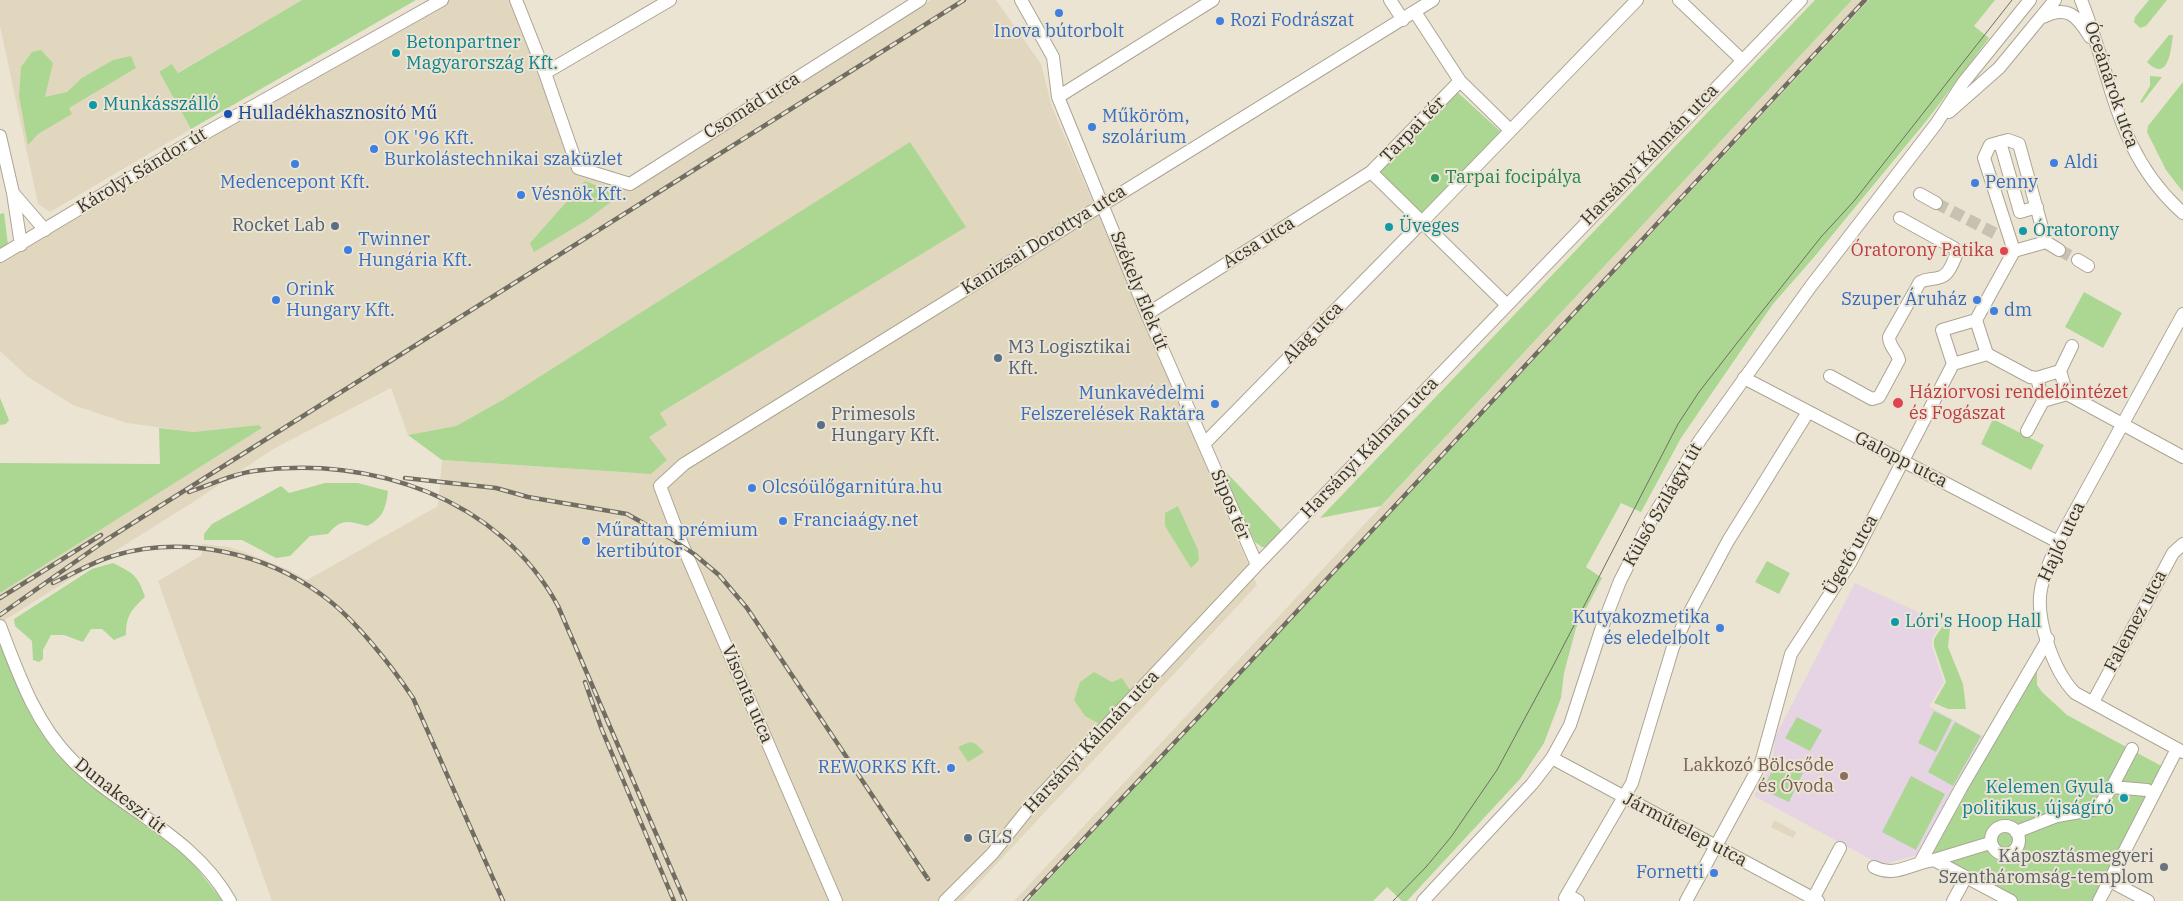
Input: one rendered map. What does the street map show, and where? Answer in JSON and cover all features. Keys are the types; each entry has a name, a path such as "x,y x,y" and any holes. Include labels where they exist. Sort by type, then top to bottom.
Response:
{"street":[{"name":"Károlyi Sándor út","path":"0,256 209,131 442,0"},
{"path":"516,0 546,73 670,0"},
{"name":"Csomád utca","path":"546,73 578,168 630,184 920,0"},
{"name":"Székely Elek út","path":"1021,0 1053,58 1058,97 1147,314 1204,444"},
{"path":"1058,97 1213,0"},
{"path":"1390,0 1403,20"},
{"name":"Kanizsai Dorottya utca","path":"660,486 684,464 1433,0"},
{"path":"1422,222 1636,0"},
{"path":"1679,0 1742,60"},
{"name":"Harsányi Kálmán utca","path":"945,901 992,854 1029,808 1257,565 1801,0"},
{"name":"Külső Szilágyi út","path":"1423,901 1532,784 1552,758 1570,725 1610,603 1651,520 1687,460 1811,286 1936,124 1963,83 2030,0"},
{"name":"Külső Szilágyi út","path":"1936,124 1999,68 2055,0"},
{"name":"Óceánárok utca","path":"2081,0 2094,31 2129,143 2150,178 2183,213"},
{"path":"2091,0 2094,31"},
{"path":"2040,18 2057,11 2074,16 2087,32 2100,54"},
{"path":"1415,12 1460,81"},
{"name":"Tarpai tér","path":"1507,304 1371,172 1460,81 1510,130"},
{"path":"0,136 13,193 20,244"},
{"path":"2046,242 2019,144 2008,140 1990,146 1984,158 2003,217 2008,243 1976,320 1987,354 2030,377 2036,378 2060,371"},
{"path":"2000,142 2020,212"},
{"name":"Acsa utca","path":"1147,314 1371,172"},
{"path":"13,193 45,230"},
{"path":"1920,194 1936,203"},
{"path":"2003,217 2037,208"},
{"path":"1830,376 1872,398 1879,397 1899,360 1889,343 1893,330 1920,282 1927,278 1940,278 1946,275 1957,253 1954,248 1900,218"},
{"name":"Alag utca","path":"1204,444 1422,222"},
{"path":"2008,243 2046,242 2059,250"},
{"path":"1976,320 1942,330 1953,364 1987,354"},
{"name":"Hajló utca","path":"2180,751 2092,702 2066,684 2057,670 2040,618 2040,591 2044,574 2058,542 2181,322"},
{"path":"2072,346 2060,371 2067,394 2183,457"},
{"name":"Ügető utca","path":"1686,901 1762,763 1791,654 1850,563 1953,364"},
{"name":"Galopp utca","path":"1744,378 2058,542"},
{"path":"2036,378 2044,401"},
{"path":"2028,432 2044,401 2067,394"},
{"path":"1578,901 1573,898 1565,898 1632,783 1673,647 1685,621 1728,541 1808,412"},
{"name":"Sipos tér","path":"1204,444 1257,565"},
{"name":"Visonta utca","path":"660,486 682,544 836,901"},
{"name":"Falemez utca","path":"2092,702 2173,553 2183,544"},
{"name":"Dunakeszi út","path":"0,626 26,691 44,724 71,759 99,784 194,854 222,887 230,901"},
{"path":"1921,862 1961,788 2048,639"},
{"path":"2016,832 2057,816 2097,809 2112,787 2132,749"},
{"path":"2098,901 2154,794 2180,751"},
{"name":"Járműtelep utca","path":"1552,758 1814,900"},
{"path":"2112,787 2147,790 2154,794"},
{"path":"2008,826 2016,832 2019,840 2018,845 2012,852 2002,854 1995,850 1990,843 1992,834 1998,827 2008,826"},
{"path":"1874,867 1884,872 1893,872 1921,862 1934,860 1990,843"},
{"path":"1814,900 1840,848"},
{"path":"1934,860 2011,901"},
{"path":"1953,901 1966,877"},
{"path":"2110,880 2148,901"}],"shaded area":[{"path":"0,0 302,0 177,73 159,73 191,129 50,212 38,204 0,26"},
{"path":"441,0 514,0 579,171 631,187 931,0 996,0 1041,64 1052,107 1257,585 962,901 272,901 158,581 202,555 202,544 229,547 244,552 289,570 307,580 438,506 442,460 651,474 649,436 660,413 965,227 506,398 456,426 408,435 391,388 275,448 187,506 0,623 0,593 262,428 259,425 194,432 127,423 73,405 28,377 0,351 0,261"},
{"path":"1852,0 1869,0 1029,901 1014,901"},
{"path":"1855,583 1942,623 1932,639 1932,647 1944,682 1929,706 1984,737 1918,855 1881,865 1754,796 1773,760 1775,737"},
{"path":"1774,820 1796,832 1793,838 1771,827"}],"green space":[{"path":"302,0 416,0 191,129 159,72 172,64 178,73"},
{"path":"1815,0 1852,0 1381,506 1320,518"},
{"path":"1869,0 1995,0 1974,26 1989,38 1927,120 1773,304 1681,438 1641,512 1621,503 1586,567 1602,578 1576,628 1564,673 1561,698 1544,743 1520,779 1407,901 1402,901 1387,887 1373,901 1029,901"},
{"path":"2149,0 2167,0 2146,26 2140,28 2134,22 2135,17"},
{"path":"2169,35 2173,35 2168,62 2160,69 2154,68 2147,62"},
{"path":"41,50 53,63 45,97 67,92 82,78 113,60 131,56 136,68 69,108 72,114 38,134 28,145 19,96 21,67 32,52"},
{"path":"2150,76 2162,77 2142,103 2140,102 2150,86"},
{"path":"2183,82 2183,192 2166,170 2147,132 2148,126"},
{"path":"1455,90 1501,132 1422,217 1376,174"},
{"path":"910,142 966,227 660,413 667,425 649,437 667,460 651,474 442,460 408,435 456,426 506,398"},
{"path":"585,181 620,195 587,220 534,252 530,243"},
{"path":"4,213 8,245 0,249 0,214"},
{"path":"2084,292 2122,313 2103,348 2065,327"},
{"path":"0,398 9,420 6,424 0,425"},
{"path":"1993,419 2044,445 2031,470 1981,444"},
{"path":"259,425 262,428 0,593 0,463 160,464 159,428 194,432"},
{"path":"1225,471 1284,533 1270,548 1262,547 1255,542 1221,475"},
{"path":"325,483 358,483 388,491 383,512 377,520 367,526 346,522 337,525 328,534 310,536 290,556 276,558 242,540 204,540 204,534 212,524 281,486 289,493"},
{"path":"1178,506 1198,550 1199,560 1191,568 1165,526 1165,513"},
{"path":"1767,561 1790,573 1779,594 1755,582"},
{"path":"113,563 125,569 137,579 145,597 130,614 126,635 114,640 102,629 91,629 83,642 64,635 51,635 43,650 43,659 39,662 33,660 32,641 15,626 14,619 92,569"},
{"path":"1944,624 1950,628 1948,647 1963,684 1966,709 1948,709 1934,703 1946,682 1934,646 1934,639"},
{"path":"0,644 18,688 40,727 150,827 189,859 223,901 0,901"},
{"path":"2037,657 2037,685 2067,715 2167,769 2099,901 2011,901 1934,860 1921,861"},
{"path":"1094,672 1112,682 1122,678 1132,693 1103,726 1085,716 1074,700 1080,682"},
{"path":"1934,711 1952,720 1936,752 1918,743"},
{"path":"1797,717 1822,730 1810,751 1785,738"},
{"path":"1955,722 1981,736 1953,786 1928,772"},
{"path":"970,742 976,744 984,752 968,762 958,747"},
{"path":"1777,760 1803,773 1789,802 1763,790"},
{"path":"1911,776 1945,794 1916,850 1882,832"}],"tunnel":[{"path":"1936,203 2000,236"},
{"path":"2059,250 2078,260"}],"tram line":[{"path":"1393,901 1426,867 1451,837 1497,770 1678,424 1699,392 1821,237 1854,201 2012,0"}],"railway":[{"path":"0,615 106,540 964,0"},
{"path":"1025,901 1208,707 1865,0"},
{"path":"189,492 246,472 298,468 342,470 386,478 428,492 467,512 502,537 533,569 558,606 685,901"},
{"path":"405,478 496,488 528,497 627,514 694,554 719,575 747,608 928,879"},
{"path":"0,598 101,535"},
{"path":"53,583 92,564 116,555 142,549 196,548 224,552 275,568 300,580 322,595 359,629 394,671 413,698 503,901"},
{"path":"585,682 602,730 674,901"}],"place":[{"name":"Inova bútorbolt","path":"1059,13"},
{"name":"Rozi Fodrászat","path":"1220,21"},
{"name":"Betonpartner Magyarország Kft.","path":"396,53"},
{"name":"Munkásszálló","path":"93,105"},
{"name":"Hulladékhasznosító Mű","path":"228,114"},
{"name":"Műköröm, szolárium","path":"1092,127"},
{"name":"OK '96 Kft. Burkolástechnikai szaküzlet","path":"374,149"},
{"name":"Aldi","path":"2054,163"},
{"name":"Medencepont Kft.","path":"295,164"},
{"name":"Tarpai focipálya","path":"1435,178"},
{"name":"Penny","path":"1975,183"},
{"name":"Vésnök Kft.","path":"521,195"},
{"name":"Rocket Lab","path":"335,226"},
{"name":"Üveges","path":"1389,227"},
{"name":"Óratorony","path":"2023,231"},
{"name":"Twinner Hungária Kft.","path":"348,250"},
{"name":"Óratorony Patika","path":"2004,251"},
{"name":"Orink Hungary Kft.","path":"276,300"},
{"name":"Szuper Áruház","path":"1977,300"},
{"name":"dm","path":"1994,311"},
{"name":"M3 Logisztikai Kft.","path":"998,358"},
{"name":"Háziorvosi rendelőintézet és Fogászat","path":"1898,403"},
{"name":"Munkavédelmi Felszerelések Raktára","path":"1215,404"},
{"name":"Primesols Hungary Kft.","path":"821,425"},
{"name":"Olcsóülőgarnitúra.hu","path":"752,488"},
{"name":"Franciaágy.net","path":"783,521"},
{"name":"Műrattan prémium kertibútor","path":"586,541"},
{"name":"Lóri's Hoop Hall","path":"1895,622"},
{"name":"Kutyakozmetika és eledelbolt","path":"1720,628"},
{"name":"REWORKS Kft.","path":"951,768"},
{"name":"Lakkozó Bölcsőde és Óvoda","path":"1844,776"},
{"name":"Kelemen Gyula politikus, újságíró","path":"2124,798"},
{"name":"GLS","path":"968,838"},
{"name":"Káposztásmegyeri Szentháromság-templom","path":"2164,867"},
{"name":"Fornetti","path":"1714,873"}]}
